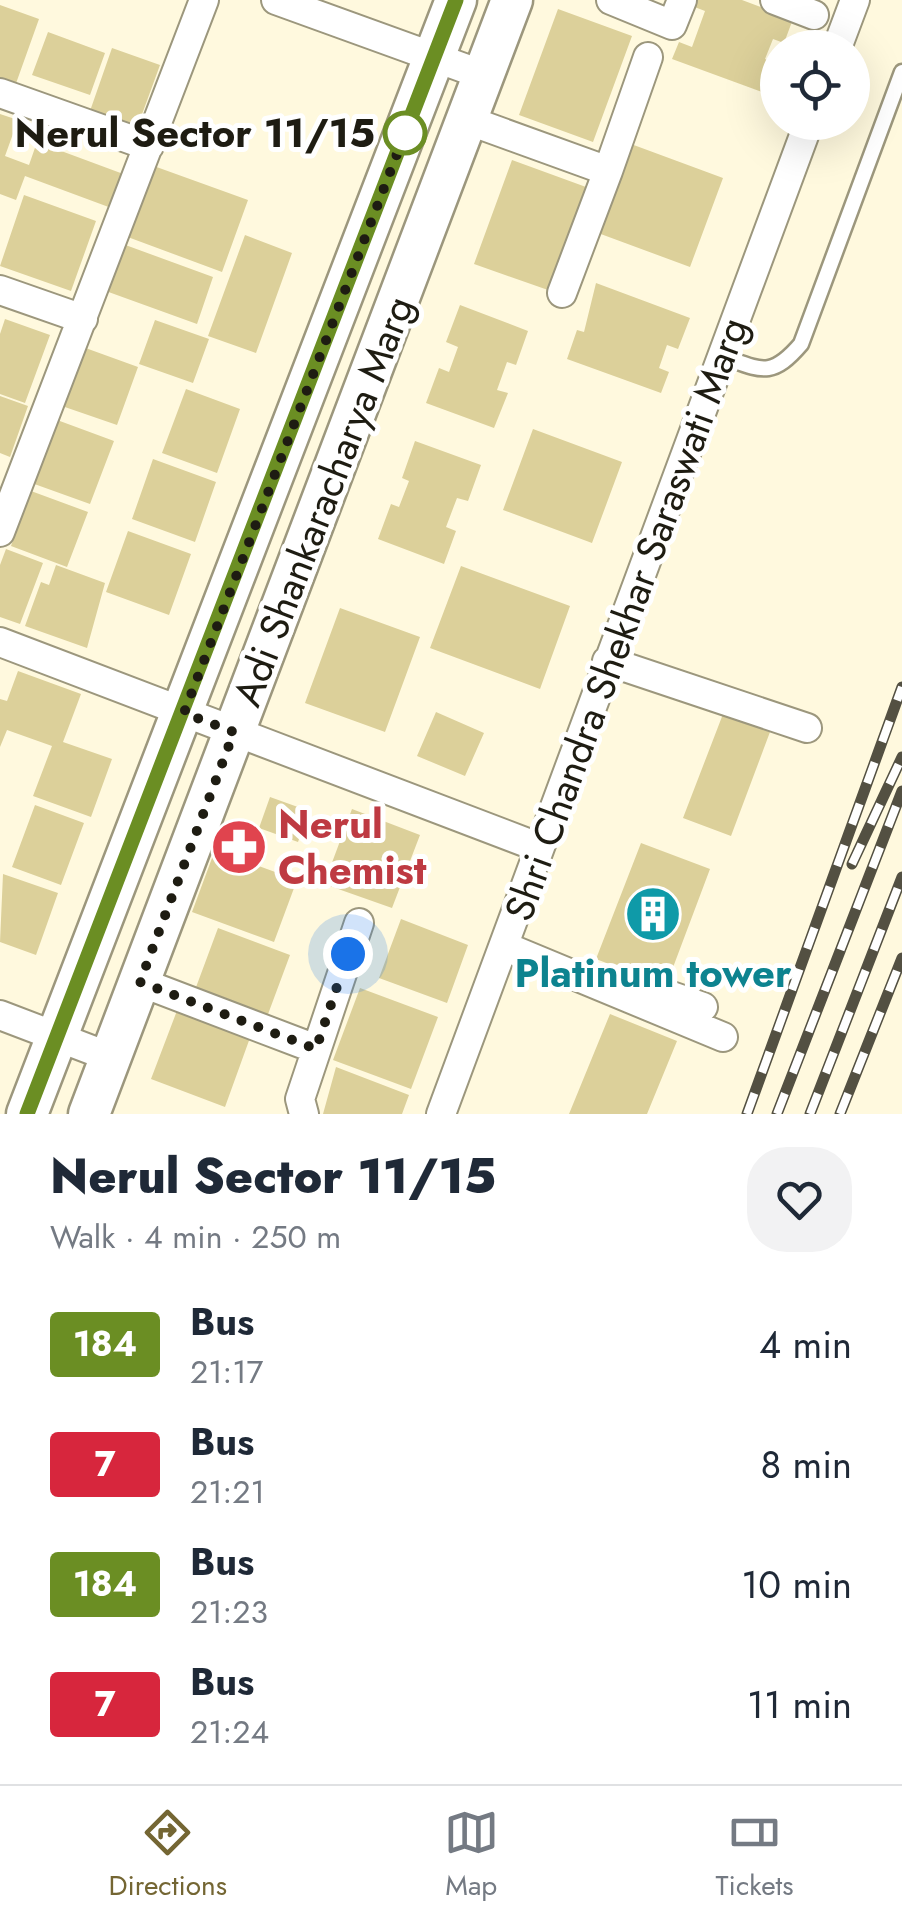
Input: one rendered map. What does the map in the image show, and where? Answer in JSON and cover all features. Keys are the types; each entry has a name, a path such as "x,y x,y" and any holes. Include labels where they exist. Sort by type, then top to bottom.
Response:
{"main road":[{"name":"Adi Shankaracharya Marg","path":"27,1114 456,0"},
{"name":"Adi Shankaracharya Marg","path":"89,1114 470,120 512,0"}],"street":[{"path":"0,532 10,470 83,319 204,0"},
{"path":"276,0 486,76"},
{"path":"611,0 677,12 650,87"},
{"path":"775,0 814,15"},
{"path":"844,30 855,0"},
{"path":"562,293 648,57"},
{"path":"0,93 149,146"},
{"path":"470,120 608,171"},
{"name":"Shri Chandra Shekhar Saraswati Marg","path":"441,1114 508,942 538,847 802,140"},
{"path":"0,290 83,319"},
{"path":"0,642 538,847"},
{"path":"607,661 807,728"},
{"path":"304,1114 300,1098 358,923"},
{"path":"508,942 703,1007"},
{"path":"508,942 723,1037"},
{"path":"140,982 316,1049"},
{"path":"0,1015 110,1057"}],"lane":[{"path":"721,356 762,371 783,365 801,344 902,72"}],"building":[{"path":"695,0 742,0 793,19 789,30 760,30 760,91 672,59 679,42 692,47 705,11 692,6"},
{"path":"0,5 39,19 14,89 0,84"},
{"path":"558,9 632,36 593,142 519,115"},
{"path":"48,32 105,53 90,95 32,75"},
{"path":"112,48 160,65 137,128 90,111"},
{"path":"0,114 18,120 5,156 29,165 37,142 126,175 114,209 25,176 16,200 0,194"},
{"path":"631,144 723,178 690,267 598,233"},
{"path":"512,160 586,187 548,290 474,264"},
{"path":"151,165 248,200 222,272 125,236"},
{"path":"24,195 96,221 71,291 0,266"},
{"path":"245,235 292,253 256,353 208,336"},
{"path":"120,243 213,277 197,324 103,290"},
{"path":"596,283 690,318 678,349 667,345 659,368 669,372 661,393 567,359 577,330 584,332"},
{"path":"460,305 528,331 516,365 507,362 497,390 508,393 494,428 426,403 439,368 449,372 458,347 446,342"},
{"path":"5,319 50,335 25,403 0,394 0,334"},
{"path":"155,320 209,339 193,383 139,364"},
{"path":"80,346 138,367 117,425 59,405"},
{"path":"186,389 240,409 217,473 162,453"},
{"path":"0,396 28,406 10,457 0,453"},
{"path":"49,417 114,441 90,504 26,481"},
{"path":"533,429 622,462 592,543 503,510"},
{"path":"415,441 481,465 468,501 457,498 446,527 456,531 444,564 378,539 391,504 399,507 409,481 402,478"},
{"path":"153,459 216,482 195,542 132,519"},
{"path":"31,491 88,512 67,567 11,546"},
{"path":"128,531 191,554 169,615 106,592"},
{"path":"6,549 43,563 20,624 0,617 0,565"},
{"path":"56,565 105,583 87,648 25,626 41,582 49,585"},
{"path":"461,566 570,606 540,689 430,648"},
{"path":"340,608 420,637 385,732 305,703"},
{"path":"18,671 81,694 63,742 112,759 91,817 33,796 52,746 7,730 0,747 0,699 7,701"},
{"path":"436,712 484,733 465,776 417,756"},
{"path":"723,714 770,732 731,836 683,818"},
{"path":"270,797 309,811 298,842 259,828"},
{"path":"35,805 84,823 61,885 12,867"},
{"path":"352,809 420,835 392,908 324,884"},
{"name":"Platinum tower","path":"641,843 710,869 666,986 596,959"},
{"path":"215,850 297,880 274,942 192,912"},
{"path":"3,874 58,893 36,955 0,942"},
{"path":"401,919 468,945 447,1003 379,978"},
{"path":"218,928 290,955 264,1025 192,998"},
{"path":"360,988 438,1017 411,1089 333,1060"},
{"path":"178,1008 251,1035 225,1107 151,1079"},
{"path":"610,1014 677,1041 647,1114 569,1114"},
{"path":"336,1067 409,1095 402,1114 323,1114"}],"railway":[{"path":"747,1114 902,687"},
{"path":"852,864 902,757"},
{"path":"777,1114 902,791"},
{"path":"810,1114 902,877"},
{"path":"840,1114 902,958"}],"bus line":[{"name":"184","path":"27,1114 456,0"}],"place":[{"name":"Nerul Sector 11/15","path":"405,133"},
{"name":"Nerul Chemist","path":"239,847"},
{"name":"Platinum tower","path":"653,914"}],"route":[{"path":"348,954 316,1049 140,982 234,732 184,713 405,133"}]}
